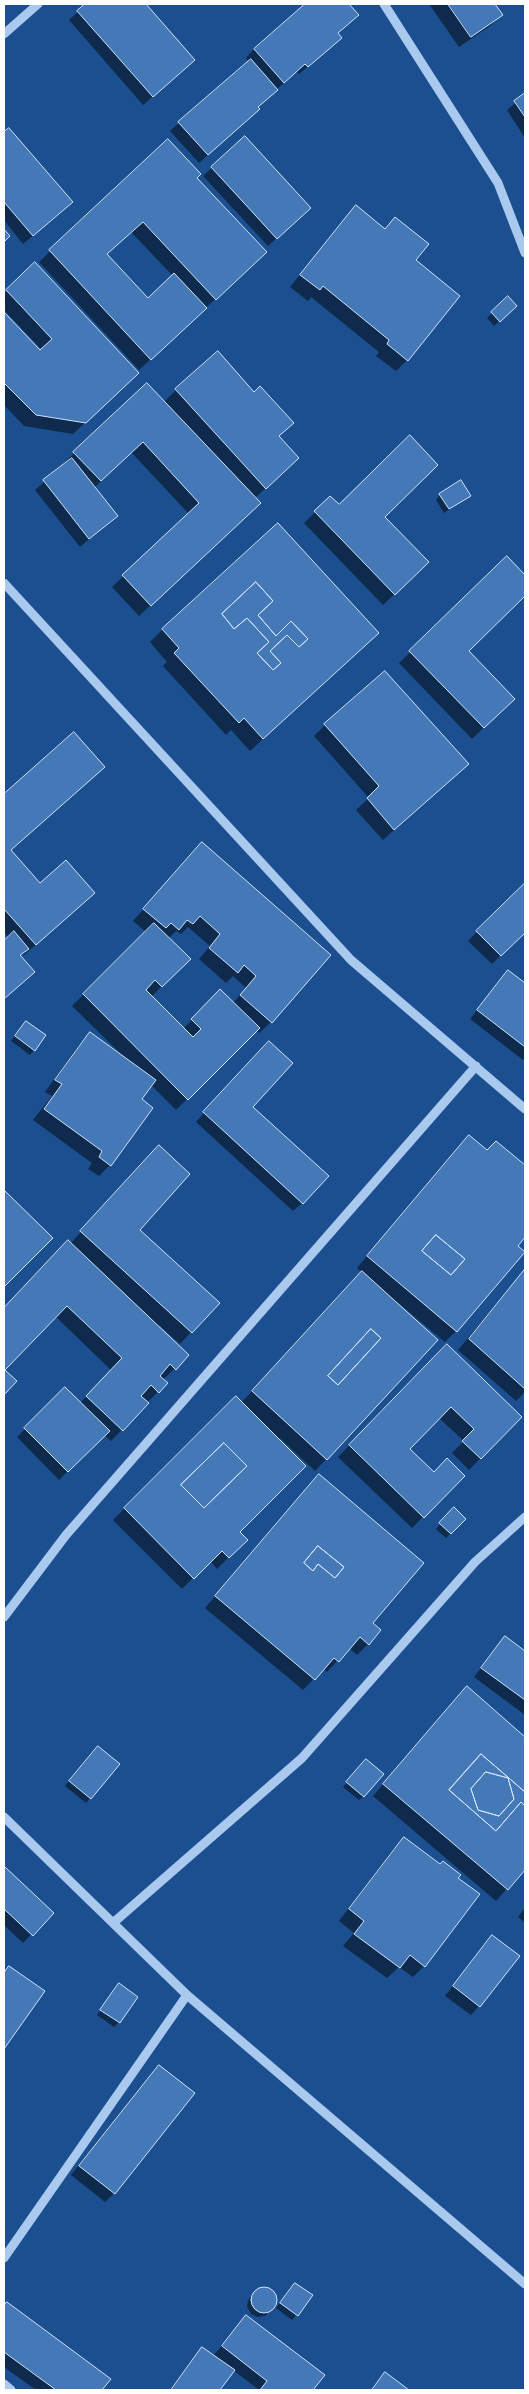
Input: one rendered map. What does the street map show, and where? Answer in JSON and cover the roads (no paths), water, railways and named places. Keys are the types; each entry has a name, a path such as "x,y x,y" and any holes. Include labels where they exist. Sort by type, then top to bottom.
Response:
{"street":[{"path":"4,34 38,4"},
{"path":"384,4 498,183 525,253"},
{"path":"4,583 351,960 525,1109"},
{"path":"4,1617 66,1535 476,1066"},
{"path":"112,1923 302,1758 475,1562 525,1517"},
{"path":"4,1816 187,1995 525,2284"},
{"path":"4,2258 187,1995"},
{"path":"4,2384 11,2390"}]}
